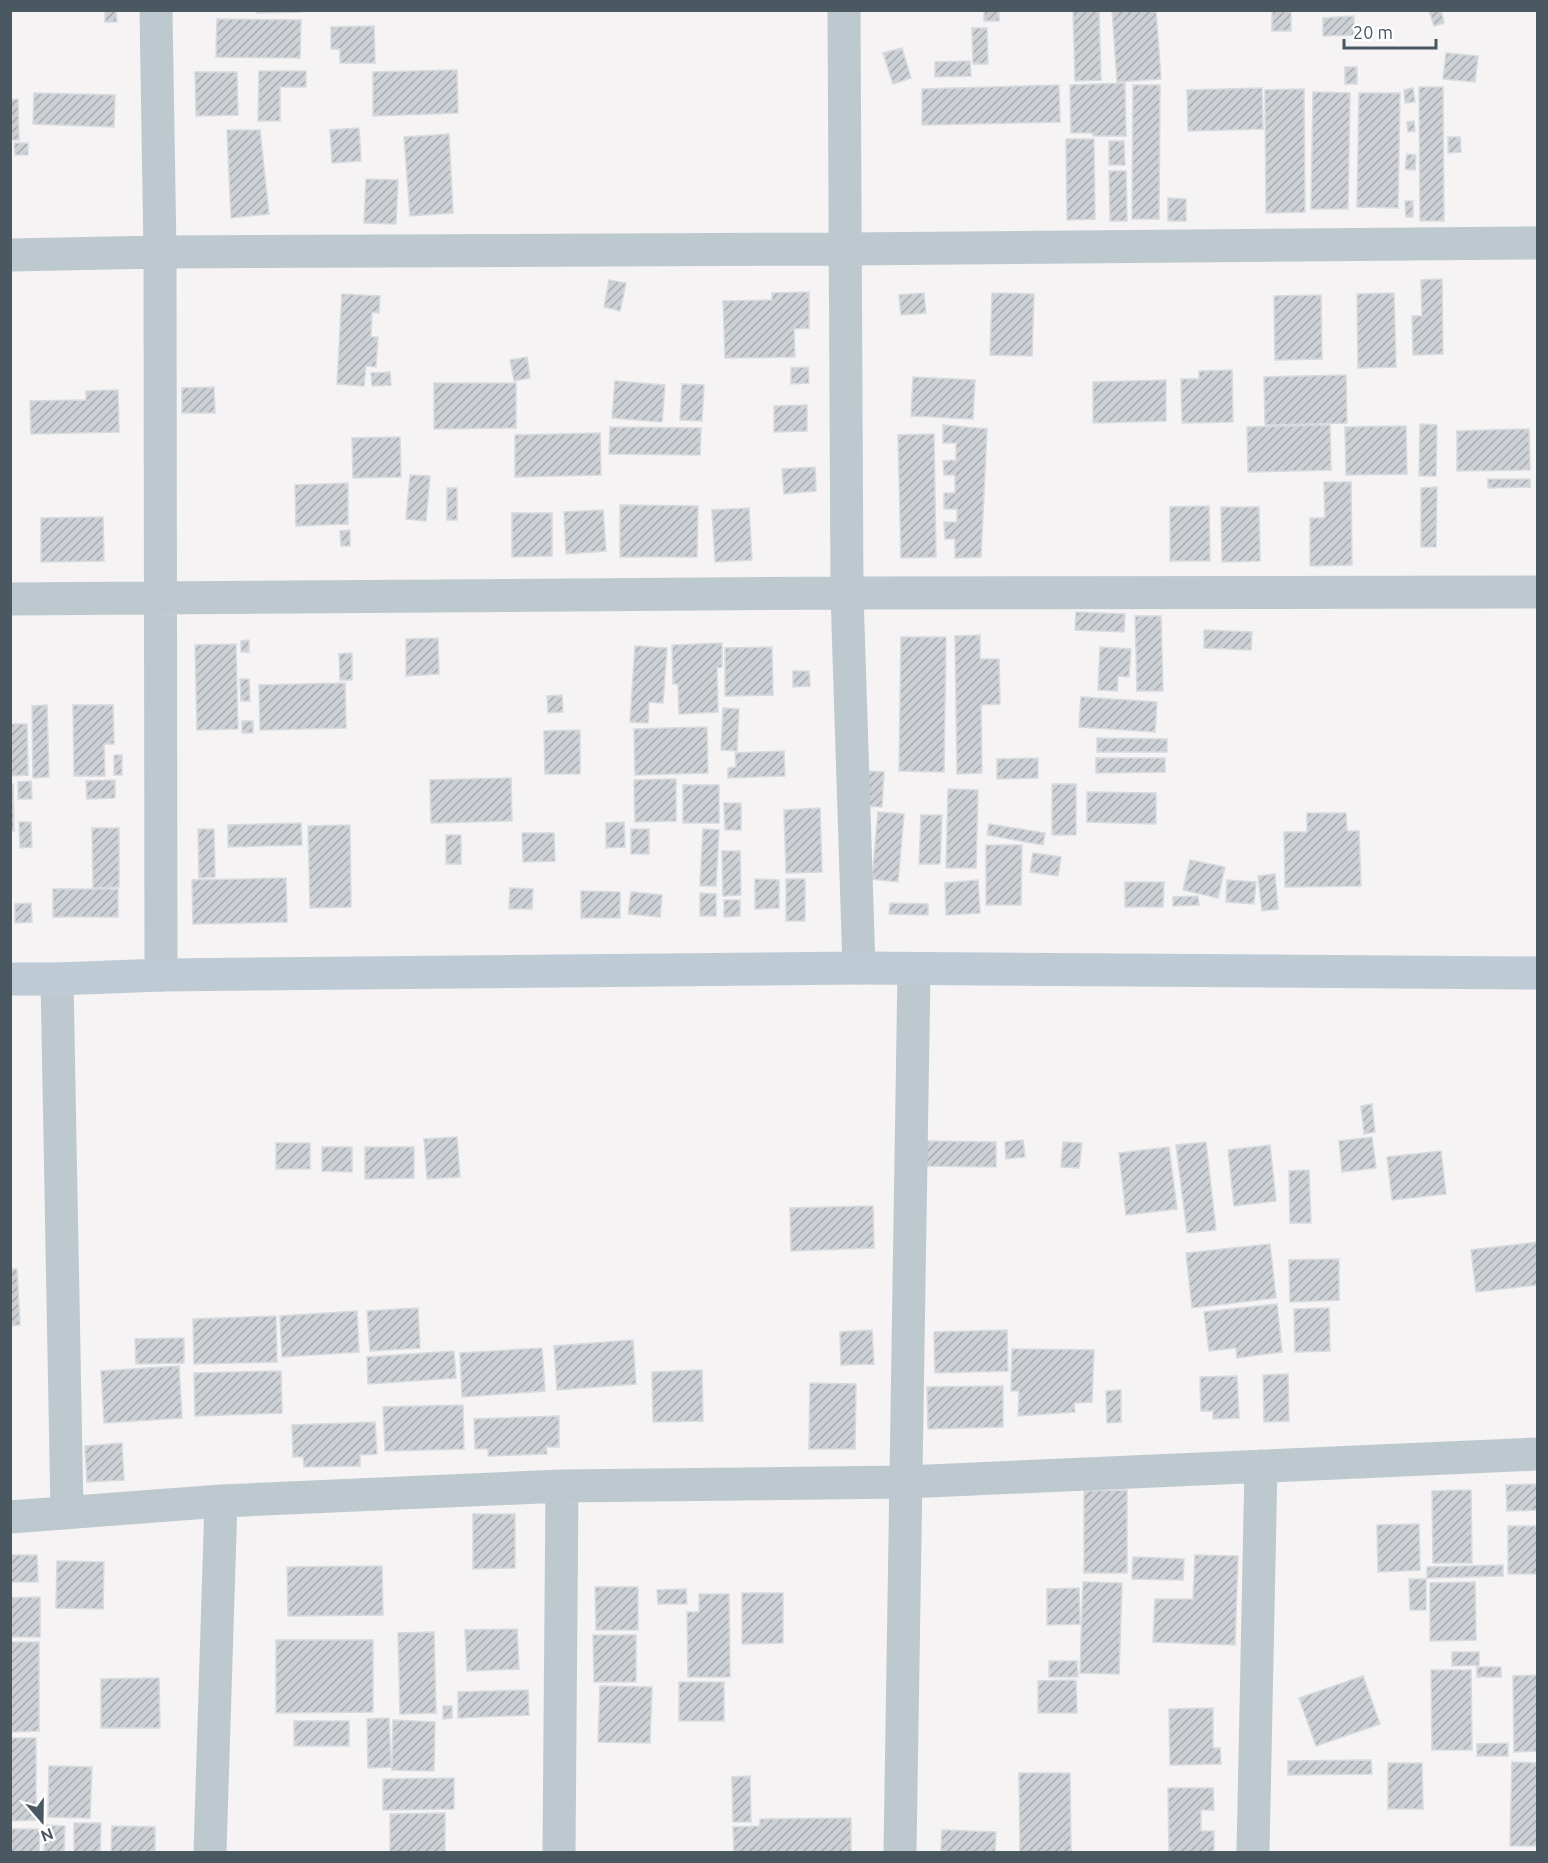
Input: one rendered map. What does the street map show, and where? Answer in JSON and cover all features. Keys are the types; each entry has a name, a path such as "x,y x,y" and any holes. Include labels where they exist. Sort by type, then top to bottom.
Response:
{"street":[{"path":"156,10 160,252 161,975"},
{"path":"844,10 847,593 859,968"},
{"path":"10,255 160,252 1538,243"},
{"path":"10,599 847,593 1538,592"},
{"path":"10,979 161,975 859,968 1538,973"},
{"path":"900,1852 914,970"},
{"path":"57,979 67,1513"},
{"path":"10,1517 221,1501 562,1486 906,1482 1538,1454"},
{"path":"1252,1852 1261,1466"},
{"path":"559,1852 562,1486"},
{"path":"210,1852 221,1501"}],"building":[{"path":"257,10 302,10 302,12 257,13"},
{"path":"984,10 999,10 999,21 984,21"},
{"path":"1073,10 1099,10 1101,80 1075,81"},
{"path":"1112,10 1156,10 1161,79 1117,82"},
{"path":"1272,10 1291,10 1291,31 1272,31"},
{"path":"1429,10 1441,10 1444,23 1434,26"},
{"path":"105,11 116,11 117,22 105,22"},
{"path":"1354,16 1354,35 1323,36 1323,18"},
{"path":"217,19 301,20 300,58 216,57"},
{"path":"374,26 375,63 340,63 340,49 331,49 331,27"},
{"path":"972,28 987,28 988,64 973,64"},
{"path":"902,48 911,78 893,84 883,53"},
{"path":"1446,53 1478,56 1475,82 1443,79"},
{"path":"970,61 971,76 935,77 935,62"},
{"path":"1345,67 1357,67 1357,84 1345,84"},
{"path":"457,70 458,113 373,116 373,72"},
{"path":"259,71 306,71 306,87 280,87 280,121 258,121"},
{"path":"195,72 237,72 238,115 196,116"},
{"path":"1125,83 1126,136 1071,133 1070,85"},
{"path":"1059,85 1060,122 922,125 922,89"},
{"path":"1133,85 1160,85 1159,219 1132,219"},
{"path":"1419,87 1443,87 1444,221 1420,221"},
{"path":"1262,88 1263,129 1188,131 1187,90"},
{"path":"1413,88 1415,102 1405,103 1404,90"},
{"path":"1304,89 1305,212 1266,213 1265,90"},
{"path":"1313,92 1350,93 1348,209 1311,209"},
{"path":"34,93 115,95 114,127 33,124"},
{"path":"1359,93 1400,93 1398,208 1357,207"},
{"path":"18,99 19,140 10,140 10,100"},
{"path":"1414,121 1415,131 1408,132 1407,122"},
{"path":"359,128 361,161 332,163 330,130"},
{"path":"227,130 260,130 269,214 231,218"},
{"path":"449,134 453,213 410,216 404,137"},
{"path":"1448,137 1460,137 1461,152 1448,153"},
{"path":"1066,139 1094,139 1095,219 1067,220"},
{"path":"1109,141 1124,141 1125,165 1109,165"},
{"path":"14,143 28,143 28,155 15,155"},
{"path":"1407,154 1416,155 1415,170 1405,169"},
{"path":"1109,171 1126,171 1127,221 1110,221"},
{"path":"366,179 398,180 396,224 364,223"},
{"path":"1168,198 1186,199 1186,221 1168,221"},
{"path":"1405,201 1413,201 1413,217 1406,217"},
{"path":"1442,279 1443,354 1413,355 1412,316 1422,316 1421,280"},
{"path":"609,280 626,283 620,311 604,307"},
{"path":"809,292 809,328 794,329 795,357 725,358 723,301 772,300 772,293"},
{"path":"924,293 926,313 901,315 899,295"},
{"path":"992,293 1034,294 1032,356 990,355"},
{"path":"1394,293 1396,367 1358,368 1357,294"},
{"path":"342,294 380,296 379,313 372,312 371,337 378,337 376,367 366,366 364,386 337,384"},
{"path":"1321,295 1322,359 1275,360 1274,296"},
{"path":"527,357 530,378 514,381 510,360"},
{"path":"808,367 809,383 791,384 791,368"},
{"path":"1232,370 1233,422 1182,423 1181,379 1199,379 1199,371"},
{"path":"390,372 391,385 372,386 371,373"},
{"path":"1346,375 1347,423 1265,425 1264,377"},
{"path":"913,377 975,380 973,419 911,416"},
{"path":"1166,380 1166,421 1093,423 1093,382"},
{"path":"615,381 665,385 662,422 612,418"},
{"path":"434,383 516,383 516,428 434,429"},
{"path":"682,384 704,385 702,421 680,420"},
{"path":"214,387 215,413 182,413 182,388"},
{"path":"118,390 119,432 31,434 30,401 86,400 86,391"},
{"path":"807,405 807,431 774,432 774,406"},
{"path":"1420,424 1437,425 1436,476 1419,476"},
{"path":"943,425 987,429 981,557 955,558 955,539 945,539 944,522 957,522 957,509 944,509 944,493 955,493 955,475 944,475 943,461 956,460 956,443 943,443"},
{"path":"1330,425 1331,470 1248,472 1247,427"},
{"path":"1406,426 1407,474 1346,475 1345,427"},
{"path":"610,427 701,428 700,455 609,454"},
{"path":"1529,429 1530,470 1457,471 1457,431"},
{"path":"600,433 601,475 515,477 515,435"},
{"path":"934,434 936,557 901,558 898,435"},
{"path":"400,437 401,477 353,478 352,438"},
{"path":"815,467 816,491 784,494 782,469"},
{"path":"410,475 430,476 426,521 406,519"},
{"path":"1488,479 1530,479 1530,487 1488,488"},
{"path":"1324,482 1351,482 1352,565 1310,566 1310,518 1325,518"},
{"path":"348,483 348,524 296,526 295,485"},
{"path":"1437,487 1436,547 1421,547 1421,488"},
{"path":"447,488 457,488 457,520 447,520"},
{"path":"620,505 698,506 697,557 620,557"},
{"path":"1209,506 1210,561 1170,561 1170,507"},
{"path":"1221,507 1259,507 1260,561 1222,562"},
{"path":"749,508 752,560 715,562 712,510"},
{"path":"603,510 606,551 566,554 564,512"},
{"path":"512,513 552,513 552,556 512,557"},
{"path":"103,517 104,561 41,562 41,518"},
{"path":"350,530 350,546 341,546 340,531"},
{"path":"1076,612 1125,614 1124,632 1075,630"},
{"path":"1135,616 1161,616 1163,691 1137,691"},
{"path":"1204,630 1252,632 1251,650 1204,648"},
{"path":"980,635 980,659 999,659 1000,704 981,705 982,773 957,774 955,636"},
{"path":"901,637 946,637 944,772 899,771"},
{"path":"438,638 439,674 406,676 406,639"},
{"path":"249,640 249,652 241,652 241,641"},
{"path":"722,643 722,667 717,668 718,712 679,714 678,684 673,684 672,645"},
{"path":"236,644 238,729 197,730 195,645"},
{"path":"635,646 667,648 663,703 649,702 648,723 630,722"},
{"path":"772,647 773,695 725,696 725,648"},
{"path":"1100,647 1131,649 1129,677 1118,676 1117,691 1098,690"},
{"path":"352,653 352,680 340,680 339,654"},
{"path":"793,671 809,671 810,686 793,687"},
{"path":"240,679 249,679 250,701 241,701"},
{"path":"345,683 346,728 260,730 259,685"},
{"path":"562,695 563,712 548,713 547,696"},
{"path":"1081,697 1157,702 1155,732 1079,727"},
{"path":"47,705 49,777 33,778 32,706"},
{"path":"73,705 113,705 114,744 104,744 105,776 74,776"},
{"path":"723,708 739,709 737,751 721,750"},
{"path":"242,721 253,721 253,733 242,733"},
{"path":"10,724 27,724 28,775 10,776"},
{"path":"707,727 708,773 635,775 634,729"},
{"path":"580,730 580,774 545,774 544,731"},
{"path":"1097,738 1167,739 1167,752 1097,752"},
{"path":"784,751 785,776 728,778 728,768 736,767 735,753"},
{"path":"114,755 122,755 122,775 114,775"},
{"path":"1038,758 1038,778 997,779 997,759"},
{"path":"1096,758 1165,758 1165,772 1096,773"},
{"path":"867,771 884,772 882,807 865,806"},
{"path":"511,778 512,821 431,823 430,780"},
{"path":"676,779 676,821 635,822 634,780"},
{"path":"115,780 115,798 87,799 86,781"},
{"path":"31,781 32,799 18,799 18,782"},
{"path":"10,784 13,784 14,831 10,831"},
{"path":"1052,784 1076,784 1076,835 1052,835"},
{"path":"683,785 719,785 719,823 683,823"},
{"path":"948,789 978,790 976,868 946,868"},
{"path":"1087,792 1156,793 1156,824 1087,822"},
{"path":"724,803 741,803 741,830 725,830"},
{"path":"820,808 822,872 786,873 784,810"},
{"path":"878,812 904,814 898,882 872,879"},
{"path":"1307,813 1346,813 1347,831 1359,831 1361,886 1285,887 1284,832 1307,832"},
{"path":"921,815 942,815 940,864 919,864"},
{"path":"19,822 31,822 32,847 20,848"},
{"path":"624,822 625,847 606,848 606,823"},
{"path":"301,823 302,845 228,847 228,825"},
{"path":"989,824 1045,833 1043,845 987,835"},
{"path":"350,825 351,907 310,908 308,826"},
{"path":"92,828 119,828 119,887 93,888"},
{"path":"198,829 214,829 215,877 199,878"},
{"path":"631,829 649,829 649,854 631,854"},
{"path":"703,829 719,830 716,886 700,886"},
{"path":"522,833 554,833 555,861 523,862"},
{"path":"446,835 461,835 461,864 446,864"},
{"path":"986,845 1022,845 1021,905 986,905"},
{"path":"722,851 740,851 741,895 723,896"},
{"path":"1033,853 1061,857 1058,876 1030,872"},
{"path":"1190,860 1225,867 1218,898 1183,890"},
{"path":"1275,874 1278,909 1262,911 1258,876"},
{"path":"286,878 287,922 193,924 192,880"},
{"path":"755,879 779,880 779,908 755,909"},
{"path":"786,879 805,879 805,921 786,921"},
{"path":"978,880 980,913 946,915 945,883"},
{"path":"1227,880 1256,882 1254,904 1226,902"},
{"path":"1125,882 1164,882 1163,907 1125,907"},
{"path":"510,888 533,889 532,909 509,909"},
{"path":"53,889 118,889 118,917 53,917"},
{"path":"581,891 620,892 620,918 581,918"},
{"path":"631,892 662,895 660,917 628,914"},
{"path":"700,893 716,894 716,916 700,916"},
{"path":"1198,896 1199,905 1173,906 1173,897"},
{"path":"724,900 740,900 740,916 724,917"},
{"path":"31,903 32,922 15,923 15,904"},
{"path":"890,903 928,904 928,915 889,914"},
{"path":"1372,1104 1375,1132 1364,1134 1361,1106"},
{"path":"457,1137 460,1177 427,1179 424,1139"},
{"path":"1372,1137 1376,1168 1342,1172 1339,1141"},
{"path":"1023,1140 1025,1157 1006,1159 1005,1142"},
{"path":"925,1141 996,1142 996,1167 925,1166"},
{"path":"1063,1142 1082,1143 1079,1168 1061,1167"},
{"path":"1206,1142 1216,1230 1187,1233 1176,1145"},
{"path":"276,1143 310,1143 310,1169 276,1169"},
{"path":"1270,1145 1276,1201 1234,1206 1228,1150"},
{"path":"322,1147 352,1147 352,1172 322,1171"},
{"path":"365,1147 414,1147 414,1178 365,1179"},
{"path":"1169,1147 1177,1209 1126,1215 1119,1153"},
{"path":"1441,1151 1446,1194 1392,1200 1387,1157"},
{"path":"1309,1170 1311,1223 1290,1223 1289,1171"},
{"path":"873,1206 874,1248 791,1251 790,1208"},
{"path":"1538,1242 1538,1285 1476,1292 1471,1250"},
{"path":"1270,1244 1276,1298 1192,1308 1186,1253"},
{"path":"1339,1259 1339,1300 1290,1302 1289,1260"},
{"path":"10,1269 17,1269 20,1325 10,1326"},
{"path":"1277,1304 1282,1352 1237,1358 1236,1348 1209,1351 1204,1312"},
{"path":"418,1308 420,1348 370,1351 367,1311"},
{"path":"1329,1308 1330,1351 1295,1352 1294,1309"},
{"path":"357,1311 359,1352 282,1357 280,1316"},
{"path":"276,1316 277,1362 194,1364 193,1319"},
{"path":"872,1330 874,1364 841,1365 840,1332"},
{"path":"1007,1330 1008,1371 935,1373 934,1332"},
{"path":"184,1338 184,1363 136,1364 135,1339"},
{"path":"633,1340 636,1384 557,1390 554,1346"},
{"path":"542,1348 545,1391 462,1397 460,1353"},
{"path":"1012,1349 1094,1350 1092,1402 1074,1403 1075,1412 1018,1416 1019,1391 1011,1391"},
{"path":"454,1351 456,1378 368,1384 367,1357"},
{"path":"179,1366 182,1418 104,1423 101,1371"},
{"path":"702,1370 703,1421 653,1422 652,1372"},
{"path":"281,1371 282,1413 195,1416 194,1373"},
{"path":"1288,1374 1289,1421 1264,1422 1263,1375"},
{"path":"1237,1376 1239,1418 1213,1419 1213,1411 1201,1411 1200,1377"},
{"path":"810,1383 856,1384 855,1449 809,1449"},
{"path":"1003,1386 1003,1427 928,1429 927,1387"},
{"path":"1121,1390 1121,1422 1107,1423 1106,1391"},
{"path":"463,1405 464,1449 385,1451 383,1407"},
{"path":"559,1416 559,1447 546,1447 547,1454 488,1456 488,1449 475,1449 474,1419"},
{"path":"375,1422 377,1454 360,1455 360,1466 304,1467 303,1457 293,1457 292,1425"},
{"path":"122,1443 124,1480 87,1482 85,1446"},
{"path":"1538,1484 1538,1510 1507,1511 1506,1485"},
{"path":"1127,1490 1127,1573 1084,1573 1084,1491"},
{"path":"1471,1490 1472,1563 1433,1563 1432,1491"},
{"path":"473,1514 515,1514 515,1568 473,1569"},
{"path":"1419,1524 1420,1570 1378,1572 1377,1525"},
{"path":"1508,1526 1538,1526 1538,1574 1508,1574"},
{"path":"10,1555 37,1555 38,1582 10,1582"},
{"path":"1195,1555 1238,1556 1235,1645 1153,1642 1155,1599 1193,1599"},
{"path":"1133,1557 1184,1559 1183,1580 1132,1579"},
{"path":"57,1561 104,1562 103,1609 56,1608"},
{"path":"1503,1565 1503,1576 1427,1578 1427,1567"},
{"path":"382,1566 383,1615 288,1616 287,1567"},
{"path":"1409,1579 1426,1579 1426,1610 1410,1610"},
{"path":"1083,1582 1122,1583 1119,1674 1080,1673"},
{"path":"1475,1582 1476,1640 1430,1641 1430,1583"},
{"path":"595,1587 638,1587 638,1630 596,1630"},
{"path":"1079,1588 1080,1624 1047,1625 1047,1589"},
{"path":"686,1589 687,1604 658,1604 657,1590"},
{"path":"742,1593 783,1593 783,1643 742,1644"},
{"path":"699,1594 729,1594 730,1677 688,1677 687,1612 699,1612"},
{"path":"40,1597 40,1637 10,1637 10,1598"},
{"path":"517,1629 519,1669 467,1671 465,1630"},
{"path":"434,1632 436,1713 400,1714 398,1633"},
{"path":"593,1635 636,1635 636,1682 594,1682"},
{"path":"276,1640 373,1640 373,1712 276,1713"},
{"path":"10,1642 39,1642 39,1731 10,1732"},
{"path":"1452,1652 1479,1652 1479,1665 1452,1666"},
{"path":"1049,1661 1077,1661 1078,1677 1049,1677"},
{"path":"1477,1667 1501,1667 1501,1677 1477,1677"},
{"path":"1431,1670 1471,1670 1472,1750 1432,1750"},
{"path":"1538,1675 1538,1751 1514,1752 1513,1676"},
{"path":"1363,1676 1380,1724 1316,1746 1299,1698"},
{"path":"159,1678 160,1728 101,1728 101,1679"},
{"path":"1076,1680 1077,1713 1038,1713 1038,1681"},
{"path":"679,1682 724,1682 724,1721 679,1721"},
{"path":"600,1686 652,1687 650,1743 598,1742"},
{"path":"528,1690 529,1715 458,1718 458,1692"},
{"path":"443,1706 452,1706 452,1718 443,1719"},
{"path":"1213,1708 1213,1748 1220,1748 1221,1764 1170,1765 1169,1709"},
{"path":"389,1718 391,1767 368,1768 367,1719"},
{"path":"393,1720 435,1722 434,1771 392,1770"},
{"path":"294,1721 349,1721 349,1746 294,1746"},
{"path":"10,1738 36,1738 36,1820 10,1821"},
{"path":"1508,1743 1508,1756 1477,1756 1477,1744"},
{"path":"1371,1760 1372,1774 1288,1775 1288,1761"},
{"path":"1512,1762 1538,1763 1538,1846 1510,1846"},
{"path":"1388,1763 1422,1763 1423,1809 1388,1809"},
{"path":"49,1766 92,1767 90,1818 48,1817"},
{"path":"1019,1773 1070,1773 1071,1852 1020,1852"},
{"path":"750,1776 751,1822 733,1822 732,1777"},
{"path":"454,1778 454,1809 383,1810 383,1779"},
{"path":"1168,1788 1213,1788 1214,1810 1201,1810 1201,1831 1214,1831 1214,1852 1169,1852"},
{"path":"445,1813 445,1852 390,1852 390,1814"},
{"path":"851,1818 851,1852 734,1852 733,1827 760,1826 760,1819"},
{"path":"74,1823 101,1823 100,1852 74,1852"},
{"path":"45,1825 65,1826 64,1852 44,1852"},
{"path":"112,1826 155,1827 155,1852 111,1852"},
{"path":"10,1829 40,1829 39,1852 10,1852"},
{"path":"942,1830 996,1832 995,1852 941,1852"}]}
